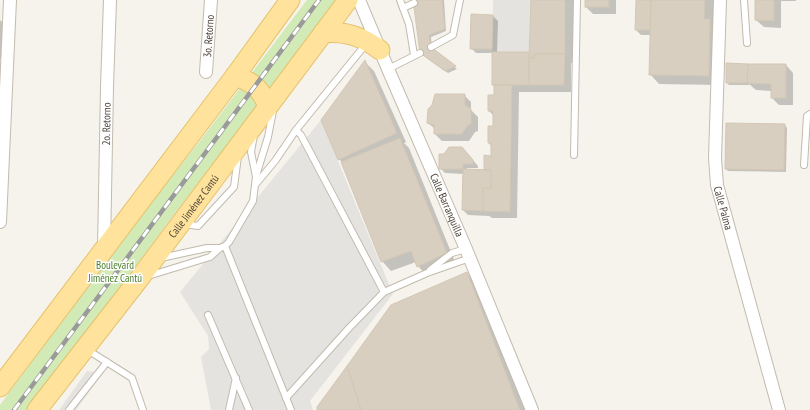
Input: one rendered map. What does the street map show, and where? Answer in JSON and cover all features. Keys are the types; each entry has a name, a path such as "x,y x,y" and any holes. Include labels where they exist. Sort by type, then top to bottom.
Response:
{"main road":[{"path":"0,387 235,76 290,0"},
{"name":"Calle Jiménez Cantú","path":"37,410 154,259 348,0"},
{"path":"323,33 344,33 354,35 374,46"},
{"path":"235,76 247,80 255,85 263,95 272,101"}],"street":[{"path":"0,222 10,0"},
{"name":"2o. Retorno","path":"104,248 110,0"},
{"name":"3o. Retorno","path":"206,72 210,0"},
{"name":"Calle Barranquilla","path":"359,0 374,46 388,69 468,254 532,410"},
{"name":"Calle Palma","path":"720,0 715,158 717,185 779,410"}],"lane":[{"path":"388,69 417,54 409,24 400,0"},
{"path":"431,47 452,35 460,0"},
{"path":"574,155 577,0"},
{"path":"744,0 747,43"},
{"path":"403,8 414,3"},
{"path":"255,185 275,161 296,130 374,46"},
{"path":"138,279 210,257 229,242 253,201 256,177 268,137 272,101"},
{"path":"804,165 807,116 810,114"},
{"path":"256,122 252,152 256,177"},
{"path":"296,130 301,135 384,292"},
{"path":"154,259 207,248 222,247"},
{"path":"222,247 291,410"},
{"path":"427,273 452,253 468,254"},
{"path":"286,398 384,292 468,254"},
{"path":"208,315 249,410"},
{"path":"84,348 132,378 143,410"},
{"path":"69,410 107,362"},
{"path":"229,410 236,378"}],"green space":[{"name":"Boulevard Jiménez Cantú","path":"307,0 338,0 172,217 29,410 0,410 0,405 134,224 200,141"}],"shaded area":[{"path":"493,0 531,0 529,52 492,52"},
{"path":"321,120 393,294 310,401 313,410 211,410 201,357 209,349 208,336 180,292"},
{"path":"87,371 103,373 76,410 59,410"}],"building":[{"path":"413,0 442,0 445,29 429,35 431,47 456,66 445,71 420,53"},
{"path":"531,0 565,0 565,54 535,54 534,58 529,58"},
{"path":"585,0 609,0 609,7 585,7"},
{"path":"636,0 651,0 650,30 635,30"},
{"path":"651,0 705,0 704,19 710,19 709,76 649,75"},
{"path":"755,0 774,0 774,21 755,20"},
{"path":"471,14 493,15 492,49 470,49"},
{"path":"492,52 529,52 529,85 492,85"},
{"path":"535,54 565,54 564,85 529,85 529,58 534,58"},
{"path":"365,60 397,133 338,160 321,120"},
{"path":"726,63 748,64 747,83 726,83"},
{"path":"748,64 786,64 786,98 771,98 771,84 747,83"},
{"path":"494,85 512,85 510,212 483,211 483,188 491,188 491,170 484,170 484,155 491,156 491,143 488,143 488,126 493,126 493,111 488,111 488,95 494,95"},
{"path":"435,94 465,94 465,105 471,109 471,124 468,125 462,134 434,134 434,125 427,123 428,109 432,105"},
{"path":"726,123 785,124 784,170 725,169"},
{"path":"400,138 447,253 417,267 411,251 381,262 341,162"},
{"path":"449,147 462,147 473,160 473,164 463,164 463,169 439,169 439,154 444,154"},
{"path":"463,169 491,170 491,188 483,188 483,211 462,210"},
{"path":"467,272 520,410 361,410 347,366 391,305"},
{"path":"347,366 361,410 317,410 317,407"}],"railway":[{"path":"14,410 319,0"}]}
